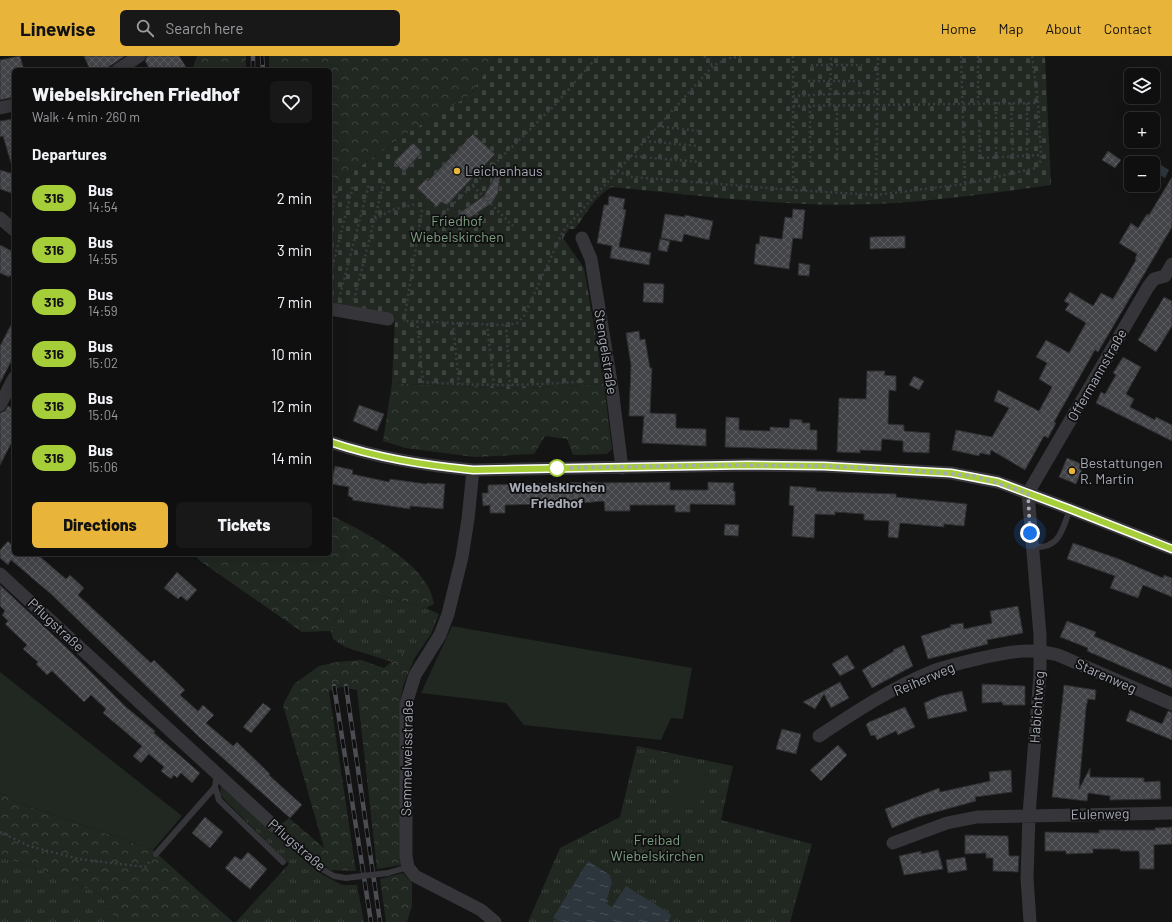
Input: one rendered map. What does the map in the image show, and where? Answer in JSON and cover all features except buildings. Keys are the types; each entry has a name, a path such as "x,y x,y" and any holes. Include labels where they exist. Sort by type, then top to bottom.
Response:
{"street":[{"path":"121,68 139,56"},
{"path":"0,108 12,105"},
{"path":"5,217 12,227"},
{"name":"Stengelstraße","path":"582,238 591,259 612,388 622,468"},
{"name":"Offermannstraße","path":"1028,493 1148,287 1154,279 1168,278 1172,264"},
{"path":"335,304 388,319"},
{"path":"0,405 12,382"},
{"path":"332,443 381,458 432,466 473,470 756,465 824,466 908,470 975,476 1028,493 1172,549"},
{"name":"Semmelweisstraße","path":"408,867 406,856 406,704 415,675 440,635 448,614 462,557 473,470"},
{"name":"Habichtweg","path":"1028,493 1040,650 1040,674 1029,815 1027,878 1030,922"},
{"name":"Pflugstraße","path":"0,574 275,827"},
{"name":"Starenweg","path":"1040,650 1058,655 1172,704"},
{"name":"Reiherweg","path":"819,736 852,714 933,672 963,662 1004,653 1040,650"},
{"name":"Eulenweg","path":"893,843 947,823 977,817 1172,813"},
{"path":"408,867 415,876 481,910 495,922"}],"lane":[{"path":"1031,547 1042,548 1053,544 1060,536 1070,509"},
{"path":"156,854 215,787 217,774"},
{"name":"Pflugstraße","path":"215,787 219,800 283,862"},
{"name":"Pflugstraße","path":"275,827 322,869 334,876 346,878 388,873 408,867"}],"path":[{"path":"440,218 555,105 598,56"},
{"path":"704,56 713,66"},
{"path":"422,210 404,321 506,325 517,323 524,316 563,231 713,66 725,57 741,56"},
{"path":"792,56 792,190"},
{"path":"830,105 831,56"},
{"path":"876,195 878,56"},
{"path":"961,56 965,184"},
{"path":"978,56 978,102"},
{"path":"617,171 632,177 876,195 965,184 1036,168 1040,163 1041,155 1038,103 1032,56"},
{"path":"811,65 862,65"},
{"path":"808,81 862,81"},
{"path":"793,96 877,92"},
{"path":"793,106 962,102 1038,103"},
{"path":"996,102 996,158"},
{"path":"1011,102 1013,157"},
{"path":"1027,103 1027,156"},
{"path":"837,105 837,160"},
{"path":"810,106 810,162"},
{"path":"979,120 980,158 1041,155"},
{"path":"657,126 699,131"},
{"path":"644,141 698,146"},
{"path":"630,156 700,162"},
{"path":"353,302 384,182"},
{"path":"335,304 368,184"},
{"path":"332,268 353,186"},
{"path":"473,186 513,226"},
{"path":"332,208 336,191"},
{"path":"374,220 392,210 416,204"},
{"path":"417,321 423,382 510,386 548,385 585,380"},
{"path":"453,323 459,384"},
{"path":"487,324 494,385"},
{"path":"506,325 510,386"},
{"path":"0,832 29,846 79,859 144,867 156,854"}],"green space":[{"path":"197,56 246,56 246,68 193,68"},
{"path":"269,56 497,56 469,96 409,132 350,174 332,184 332,68 269,68"},
{"name":"Friedhof Wiebelskirchen","path":"497,56 1045,56 1051,185 962,197 840,205 742,200 612,187 596,200 575,229 569,229 563,238 584,268 604,384 510,389 392,383 395,316 332,303 332,184 350,174 409,132 469,96"},
{"path":"392,383 510,389 604,384 612,449 607,454 573,455 567,439 545,436 534,454 475,457 405,448 383,441"},
{"path":"332,516 376,539 408,563 421,576 430,590 434,604 426,608 362,590 346,595 331,631 302,632 200,561 196,556 332,556"},
{"path":"362,590 426,608 439,614 431,634 414,659 403,653 392,662 345,647 333,639 331,631 346,595"},
{"path":"452,626 692,668 683,719 671,718 661,740 524,725 506,703 421,693"},
{"path":"403,653 414,659 403,686 400,702 401,865 377,869 357,690 341,687 329,691 356,871 330,870 279,826 289,818 324,848 283,705 294,684 319,666 337,662 361,660 384,668"},
{"path":"0,672 182,816 153,850 12,800 0,793"},
{"name":"Freibad Wiebelskirchen","path":"637,746 733,766 721,820 812,844 790,922 668,922 672,915 612,907 606,903 612,883 553,918 560,922 528,922 560,848 620,817"},
{"path":"684,767 709,776 697,811 672,802"},
{"path":"221,786 318,872 342,885 357,885 364,922 236,922 289,864 220,795"},
{"path":"0,793 12,800 153,850 233,922 117,922 100,894 64,878 0,856"},
{"path":"0,856 64,878 100,894 117,922 0,922"},
{"path":"403,873 412,883 412,906 407,922 386,922 380,879"}],"water":[{"path":"1160,164 1169,170 1165,178 1160,175"},
{"path":"588,861 610,875 612,883 606,903 612,907 626,886 672,915 668,922 560,922 553,918"}],"railway":[{"path":"253,56 253,68"},
{"path":"262,56 263,68"},
{"path":"334,686 371,922"},
{"path":"346,686 380,922"}],"bus line":[{"name":"316","path":"332,443 381,458 432,466 473,470 749,465 824,466 908,470 975,476 998,482 1172,549"}],"place":[{"name":"Leichenhaus","path":"457,171"},
{"name":"Wiebelskirchen Friedhof","path":"557,468"},
{"name":"Bestattungen R. Martin","path":"1072,471"}],"route":[{"path":"557,468 622,468 716,465 824,466 908,470 975,476 998,482 1028,493 1027,504 1030,533"}]}
